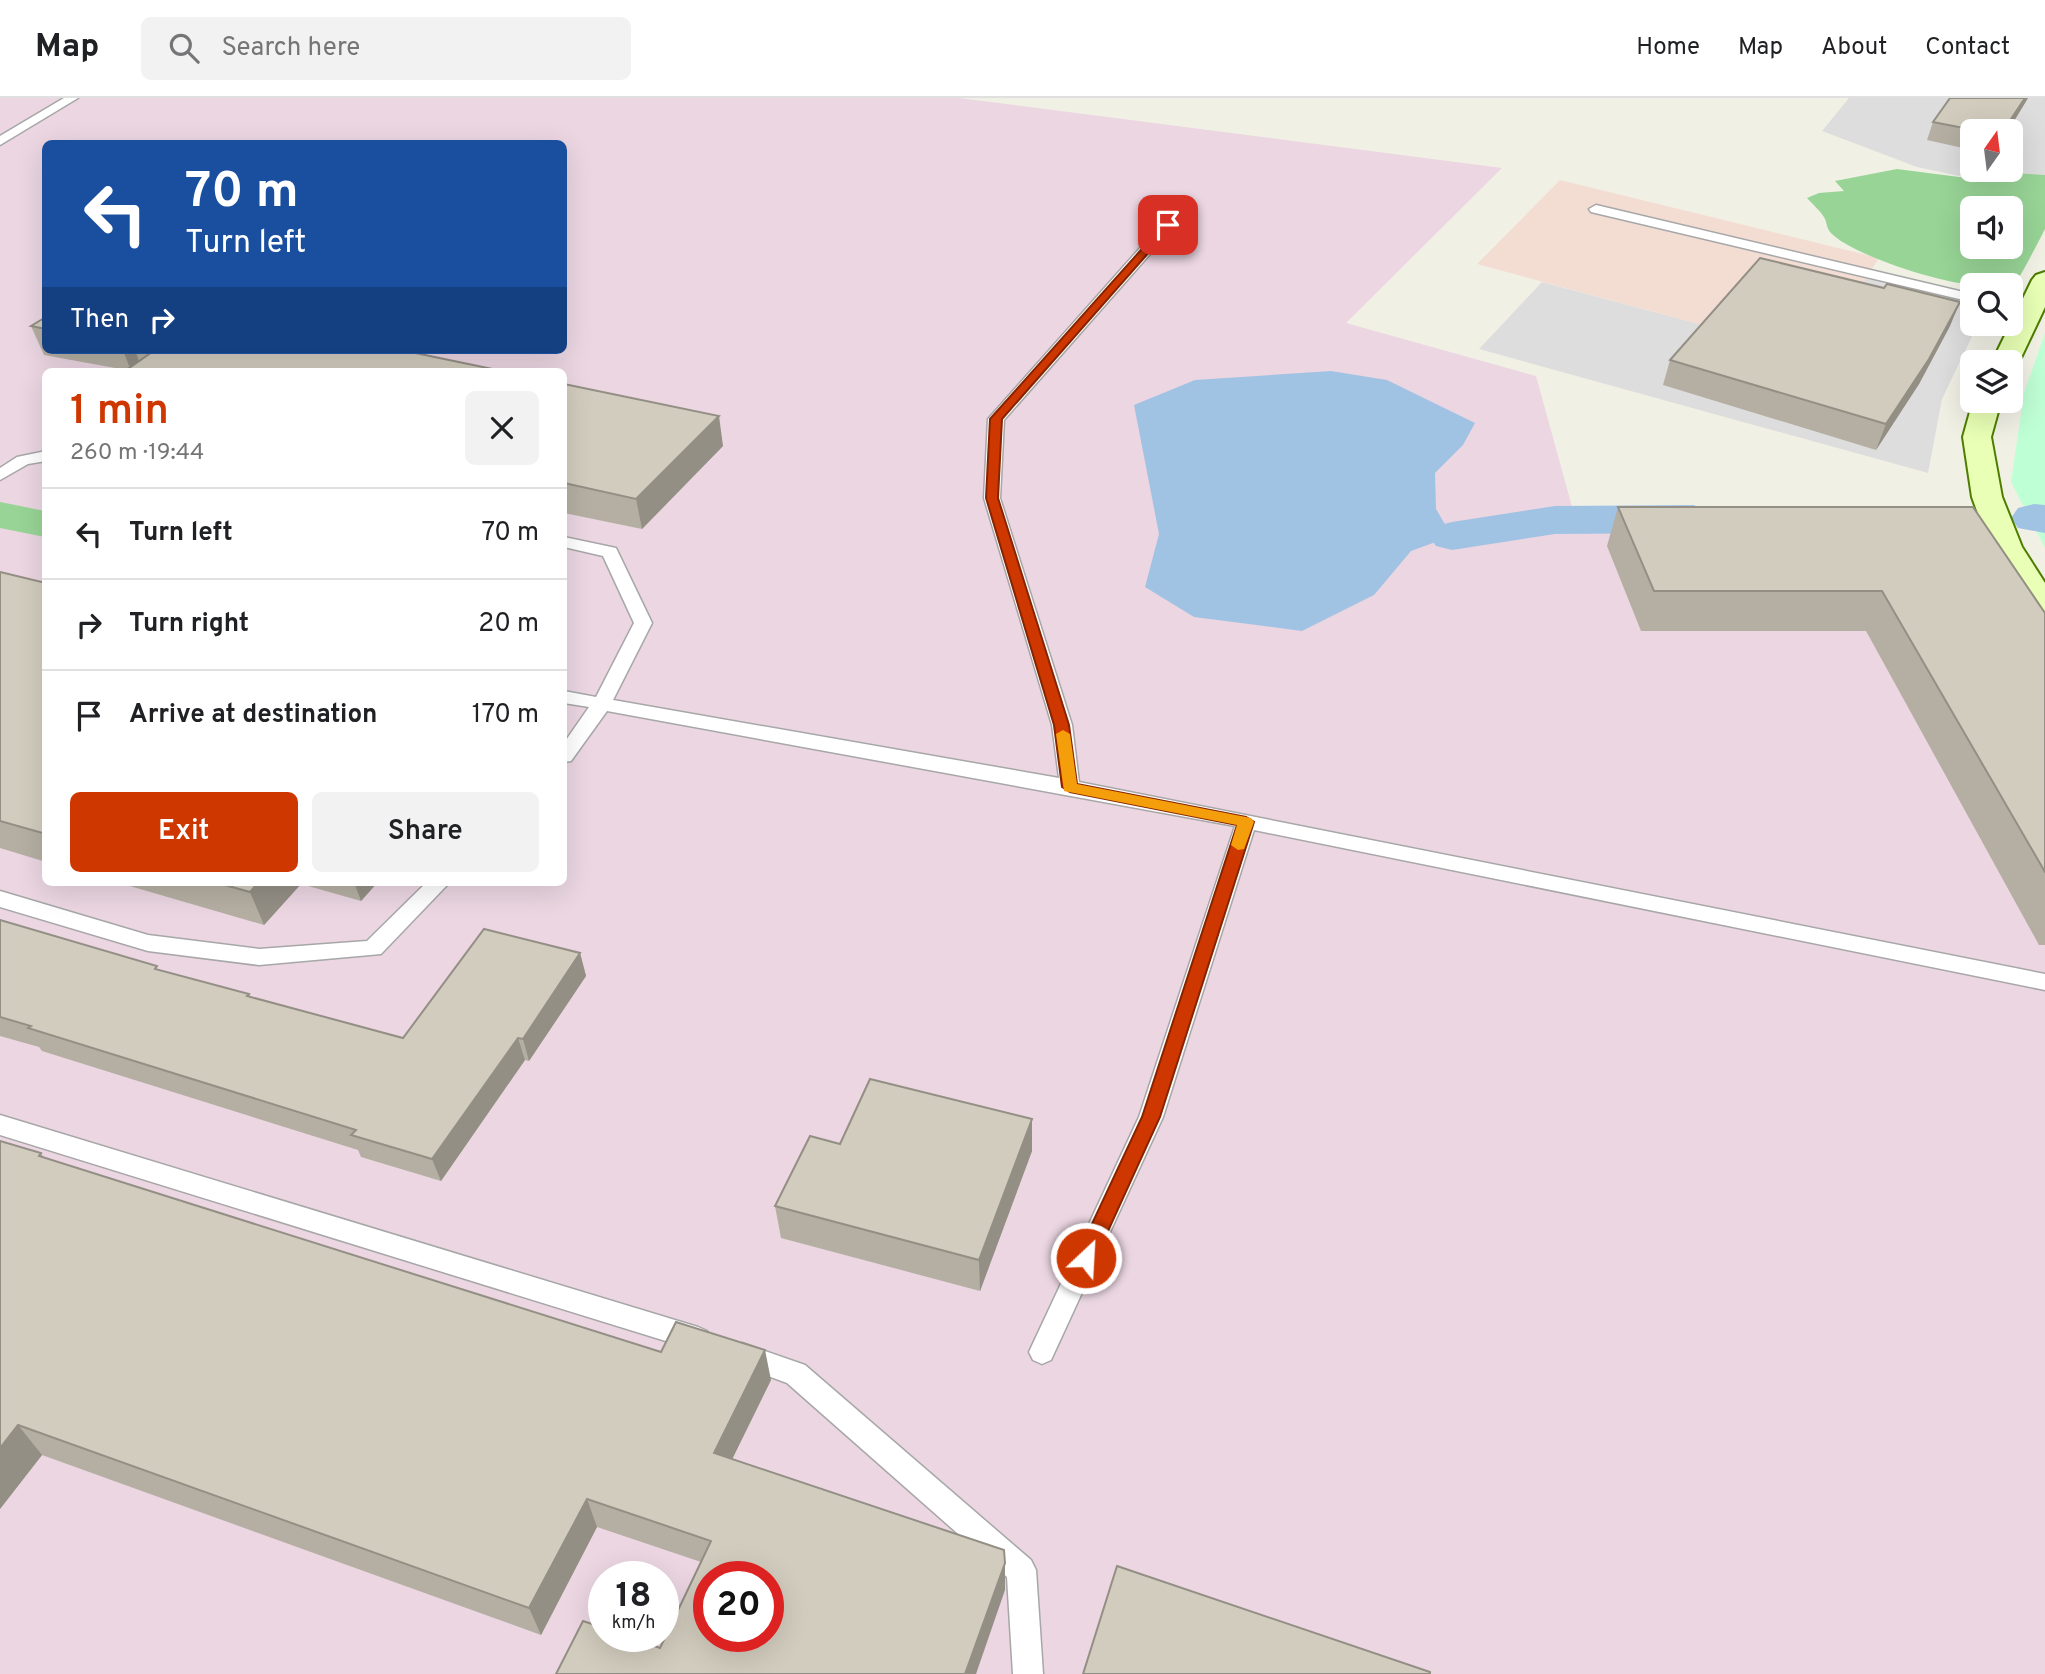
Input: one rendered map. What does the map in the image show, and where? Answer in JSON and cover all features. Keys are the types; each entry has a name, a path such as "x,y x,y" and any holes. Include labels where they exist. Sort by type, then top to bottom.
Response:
{"street":[{"path":"2023,306 2045,280"},
{"path":"1984,413 1977,438 1987,497 2006,547 2045,608"}],"lane":[{"path":"0,141 72,98"},
{"path":"1596,209 1960,295"},
{"path":"1070,787 1062,725 992,498 996,419 1168,225"},
{"path":"0,475 42,447"},
{"path":"23,460 42,457"},
{"path":"567,543 610,552 643,623 601,705 567,752"},
{"path":"567,697 601,705 1070,787 1439,858 2045,982"},
{"path":"1042,1352 1151,1117 1246,822"},
{"path":"0,899 148,943 259,957 373,948 436,886"},
{"path":"0,1125 664,1326 796,1374 1021,1570 1028,1674"}],"shaded area":[{"path":"0,98 959,98 1502,168 1346,323 1536,376 1579,532 1958,529 2045,672 2045,1674 0,1674"},
{"path":"1849,98 2045,98 2045,194 1988,182 2023,182 2023,119 1960,119 1960,176 1917,167 1822,131"},
{"path":"1560,180 1879,258 1817,356 1477,264"},
{"path":"1866,278 1960,301 1960,336 1972,336 1966,350 1960,350 1960,362 1942,399 1928,473 1479,349 1542,282 1816,355"}],"green space":[{"path":"1897,169 1960,177 1960,182 2023,182 2023,174 2045,175 2045,229 2021,273 1960,273 1960,283 1953,282 1893,265 1866,254 1831,233 1823,216 1807,198 1819,193 1844,191 1835,181"},
{"path":"2045,333 2045,548 2011,482 2024,393"},
{"path":"0,502 42,510 42,536 0,528"}],"water":[{"path":"1331,371 1387,380 1475,423 1463,445 1435,473 1436,509 1452,536 1411,551 1374,595 1302,631 1194,617 1145,587 1159,534 1134,405 1195,380"}],"building":[{"path":"1950,98 2025,98 2011,119 1960,119 1960,127 1933,122"},
{"path":"1760,258 1884,288 1887,284 1960,302 1929,359 1886,424 1670,360"},
{"path":"42,319 42,328 31,326"},
{"path":"149,354 420,354 488,368 129,368"},
{"path":"567,385 719,416 636,499 567,484"},
{"path":"1618,507 1973,507 2045,613 2045,872 1882,591 1654,591"},
{"path":"0,572 42,582 42,833 0,821"},
{"path":"228,886 255,886 250,892"},
{"path":"0,920 157,966 155,969 249,994 247,996 403,1038 484,929 580,953 523,1039 518,1038 432,1159 351,1135 356,1130 0,1017"},
{"path":"870,1079 1032,1119 979,1260 775,1206 810,1136 840,1144"},
{"path":"0,1141 41,1153 39,1156 661,1352 676,1322 765,1350 714,1453 1004,1550 1005,1563 965,1674 556,1674 583,1621 588,1623 588,1652 679,1652 679,1608 693,1579 693,1652 784,1652 784,1561 701,1561 711,1541 587,1499 529,1608 18,1425 0,1448"},
{"path":"1117,1566 1430,1672 1430,1674 1083,1674"}],"waterway":[{"path":"2034,518 2045,519"},
{"path":"1452,536 1555,520 1693,519"}],"slow traffic":[{"path":"1063,734 1070,787 1246,822 1238,845"}],"route":[{"path":"1086,1258 1151,1117 1246,822 1070,787 1062,725 992,498 996,419 1168,225"}]}
